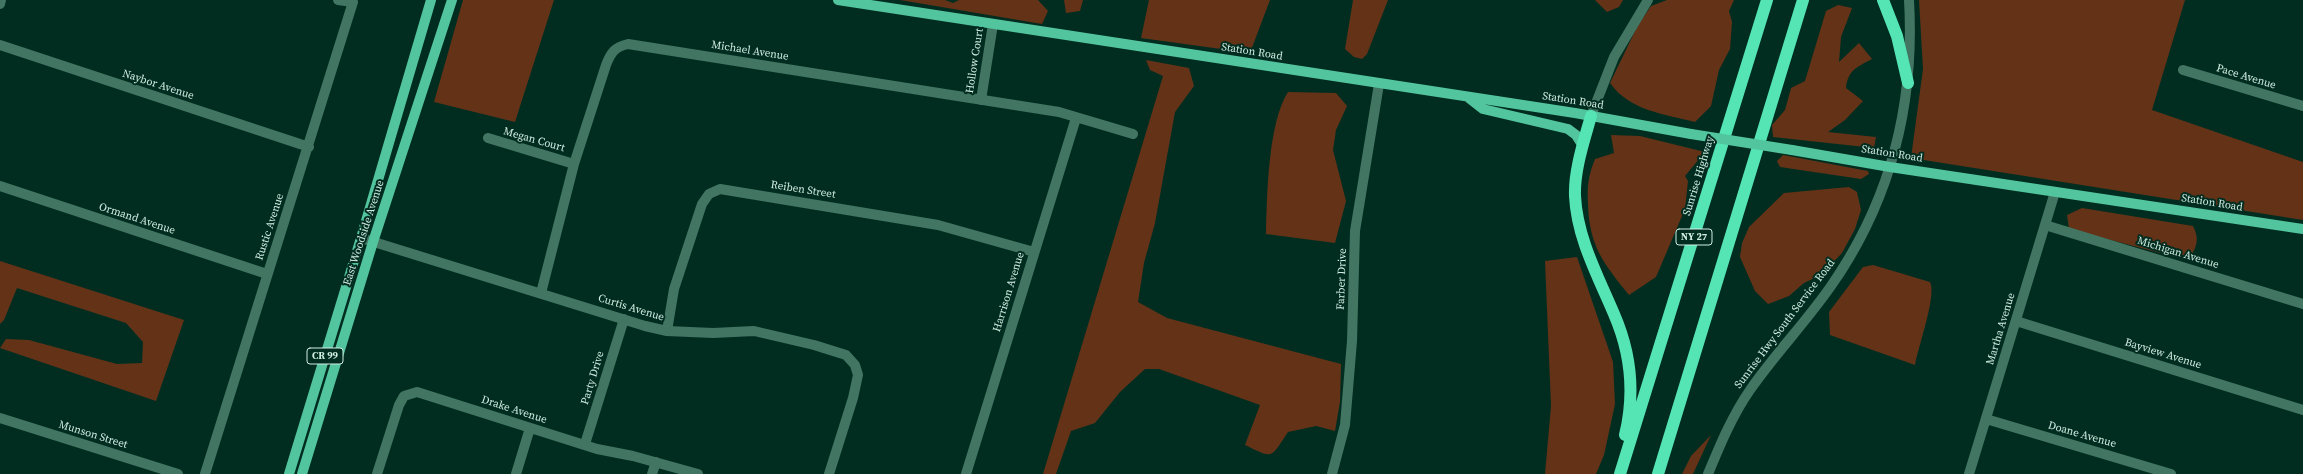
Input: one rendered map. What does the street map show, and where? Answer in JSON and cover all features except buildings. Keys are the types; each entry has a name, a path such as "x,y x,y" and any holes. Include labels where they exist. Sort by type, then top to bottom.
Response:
{"highway":[{"name":"Sunrise Highway","path":"1620,474 1767,0"},
{"name":"NY 27","path":"1658,474 1803,0"},
{"path":"1883,0 1896,36 1908,83"},
{"path":"1591,116 1583,146 1575,196 1579,223 1592,263 1620,328 1631,378 1629,417 1614,474"}],"main road":[{"name":"East Woodside Avenue","path":"289,474 361,238 431,0"},
{"name":"East Woodside Avenue","path":"302,474 373,242 452,0"},
{"name":"Station Road","path":"838,0 1591,116 1890,167 2303,229"},
{"path":"1467,97 1483,109 1568,129 1576,135 1583,146"}],"street":[{"path":"0,4 1,0"},
{"name":"Rustic Avenue","path":"206,474 267,274 309,147 353,2 338,0"},
{"path":"1591,116 1614,57 1648,0"},
{"name":"Sunrise Hwy South Service Road","path":"1708,474 1734,417 1749,391 1822,298 1851,255 1875,207 1890,167 1903,116 1908,83 1910,45 1909,0"},
{"name":"Hollow Court","path":"981,100 993,24"},
{"name":"Michael Avenue","path":"541,293 574,164 611,53 619,46 628,44 1058,112 1133,134"},
{"name":"Naybor Avenue","path":"0,45 309,147"},
{"name":"Pace Avenue","path":"2183,70 2303,106"},
{"name":"Farber Drive","path":"1332,474 1344,425 1352,342 1355,231 1378,84"},
{"name":"Harrison Avenue","path":"966,474 1076,118"},
{"name":"Megan Court","path":"488,138 574,164"},
{"name":"Ormand Avenue","path":"0,186 267,274"},
{"name":"Reiben Street","path":"667,331 674,289 702,204 709,194 720,189 938,225 1034,252"},
{"name":"Martha Avenue","path":"1969,474 2055,192"},
{"name":"Michigan Avenue","path":"2045,225 2303,304"},
{"name":"Curtis Avenue","path":"361,238 667,331 713,333 754,331 814,345 846,355 855,365 858,375 853,398 829,474"},
{"name":"Party Drive","path":"585,444 624,319"},
{"name":"Bayview Avenue","path":"2016,321 2303,410"},
{"name":"Drake Avenue","path":"377,474 395,416 404,396 417,392 429,394 530,428 698,474"},
{"name":"Munson Street","path":"0,418 178,474"},
{"name":"Doane Avenue","path":"1986,419 2171,474"},
{"path":"516,474 530,428"},
{"path":"652,474 656,462"}],"shaded area":[{"path":"463,0 554,0 515,122 434,102"},
{"path":"900,0 945,0 953,3 959,0 1038,0 1048,11 1042,24"},
{"path":"1064,0 1083,0 1080,11 1066,13"},
{"path":"1149,0 1270,0 1250,53 1141,38"},
{"path":"1353,0 1388,0 1367,54 1362,59 1354,57 1345,49"},
{"path":"1595,0 1623,0 1619,7 1607,12"},
{"path":"1667,0 1734,0 1729,11 1732,22 1730,49 1719,70 1711,106 1695,122 1660,114 1638,106 1627,100 1610,83 1637,27 1651,6"},
{"path":"1919,0 2185,0 2152,110 2303,162 2303,220 1911,158 1923,69"},
{"path":"1838,5 1852,8 1841,37 1839,62 1859,43 1872,59 1854,70 1847,82 1846,88 1863,101 1845,120 1828,132 1876,137 1874,148 1773,137 1772,125 1785,110 1791,88 1805,81 1826,11"},
{"path":"1146,60 1189,68 1194,86 1175,112 1155,223 1144,263 1138,302 1167,318 1341,364 1340,402 1335,431 1316,426 1288,432 1274,452 1271,454 1261,453 1245,445 1260,405 1159,369 1145,369 1120,392 1095,423 1071,431 1056,474 1043,474 1163,76 1150,70"},
{"path":"1288,92 1336,93 1347,106 1336,130 1333,150 1346,201 1335,243 1266,234 1270,160 1276,122 1281,105"},
{"path":"1611,135 1640,136 1705,152 1685,176 1688,181 1685,209 1656,277 1629,295 1605,264 1591,232 1589,219 1588,182 1595,159 1614,153"},
{"path":"1783,155 1868,171 1869,174 1861,179 1780,167 1777,161"},
{"path":"1849,187 1857,192 1861,210 1855,229 1842,253 1821,275 1804,283 1789,296 1768,304 1755,291 1740,257 1742,243 1749,227 1784,193"},
{"path":"2082,208 2193,226 2197,240 2195,248 2187,260 2069,229 2067,215"},
{"path":"1577,257 1613,362 1615,404 1604,455 1596,474 1545,474 1551,406 1545,261"},
{"path":"0,261 184,320 156,401 0,348 6,339 29,340 117,364 142,363 143,342 126,323 17,288 4,320 0,324"},
{"path":"1873,265 1930,282 1931,298 1915,365 1830,335 1829,312 1863,267"},
{"path":"1711,435 1693,474 1682,474 1691,456"}]}
